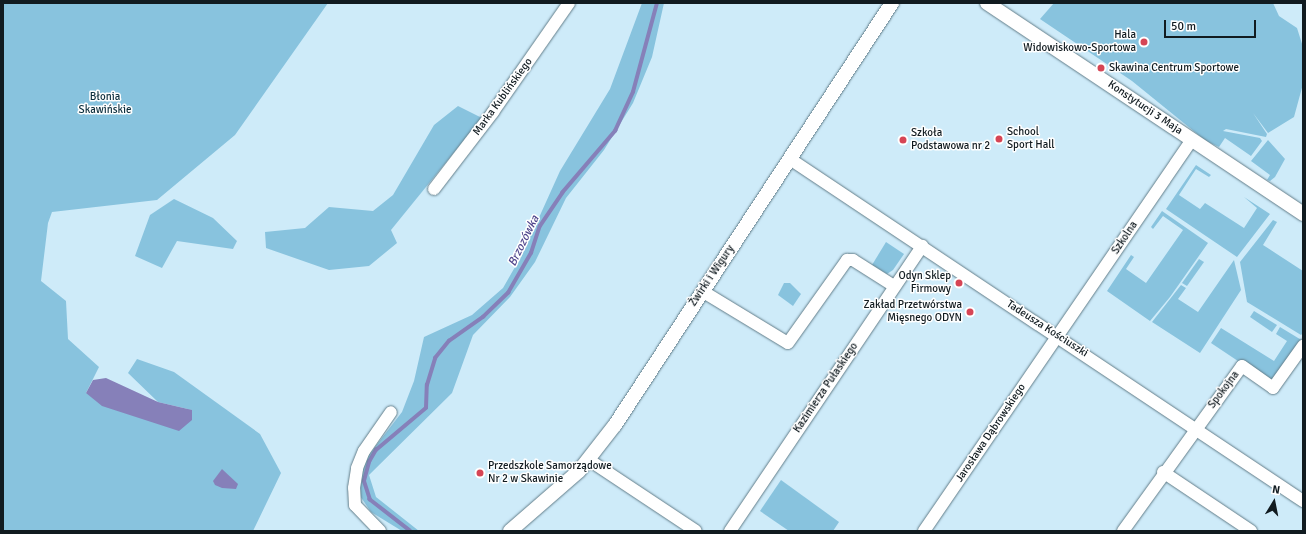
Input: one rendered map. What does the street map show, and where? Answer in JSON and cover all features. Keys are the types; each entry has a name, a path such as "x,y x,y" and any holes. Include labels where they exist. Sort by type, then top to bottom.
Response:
{"street":[{"name":"Marka Kublińskiego","path":"434,189 493,112 569,3"},
{"name":"Żwirki i Wigury","path":"510,531 558,491 589,460 615,425 707,294 790,159 892,3"},
{"name":"Konstytucji 3 Maja","path":"987,3 1303,214"},
{"name":"Szkolna","path":"1058,336 1192,140"},
{"name":"Tadeusza Kościuszki","path":"790,159 1058,336 1303,501"},
{"name":"Kazimierza Pułaskiego","path":"730,531 922,246"},
{"path":"707,294 788,343 847,260 853,260 894,286"},
{"name":"Jarosława Dąbrowskiego","path":"924,531 1058,336"},
{"name":"Spokojna","path":"1196,428 1242,366 1273,388 1303,346"},
{"path":"380,531 355,505 354,488 357,468 364,451 391,412"},
{"path":"1123,531 1163,472 1196,428"},
{"path":"589,460 696,531"},
{"path":"1163,472 1251,531"}],"green space":[{"name":"Błonia Skawińskie","path":"3,3 328,3 235,135 157,200 52,212 48,223 41,281 66,301 68,339 99,367 86,393 192,410 158,402 128,373 137,359 174,372 260,434 281,473 253,531 3,531"},
{"path":"642,3 664,3 652,57 633,103 604,150 566,198 535,262 510,297 473,335 452,393 369,475 376,497 419,531 402,531 371,512 358,493 358,469 402,412 414,381 424,337 472,315 503,288 523,253 560,171 610,89"},
{"path":"1054,3 1273,3 1279,16 1297,28 1303,47 1303,84 1294,117 1268,133 1253,113 1267,134 1266,137 1226,129 1223,131 1260,138 1262,141 1251,156 1225,138 1219,147 1206,141 1132,81 1040,19"},
{"path":"458,106 482,118 391,230 397,243 369,266 329,270 266,248 265,232 305,228 329,207 373,211 393,195 434,125"},
{"path":"1268,140 1285,159 1275,177 1270,181 1267,180 1270,175 1251,161"},
{"path":"1196,165 1211,175 1209,177 1196,169 1179,195 1200,209 1205,203 1244,228 1257,208 1244,197 1270,214 1237,257 1166,209"},
{"path":"174,199 213,218 237,241 233,249 177,241 162,268 135,256 150,215"},
{"path":"1162,211 1208,243 1170,297 1150,321 1107,291 1131,255 1134,257 1126,269 1146,283 1183,230 1163,216 1153,229 1151,227"},
{"path":"1273,220 1277,222 1263,245 1303,271 1303,333 1301,335 1247,302 1240,262"},
{"path":"886,242 904,254 893,270 887,274 872,265"},
{"path":"1199,259 1204,262 1187,286 1182,283"},
{"path":"1234,260 1241,290 1200,353 1152,322 1181,285 1186,288 1178,299 1198,312"},
{"path":"784,283 790,283 801,294 793,306 778,295"},
{"path":"1254,311 1277,325 1272,332 1250,317"},
{"path":"1280,327 1303,341 1277,387 1211,343 1221,328 1274,361 1287,341 1276,334"},
{"path":"781,480 839,522 833,531 789,531 760,511"}],"shaded area":[{"path":"106,378 158,402 192,410 192,420 179,431 102,406 86,393 93,380"},
{"path":"222,469 238,484 236,489 222,488 215,485 213,481"}],"waterway":[{"name":"Brzozówka","path":"410,531 370,500 364,481 369,462 376,450 426,408 427,385 435,358 449,341 483,317 508,293 531,253 540,226 562,193 615,131 633,92 657,3"}],"place":[{"name":"Hala Widowiskowo-Sportowa","path":"1144,42"},
{"name":"Skawina Centrum Sportowe","path":"1101,68"},
{"name":"School Sport Hall","path":"999,139"},
{"name":"Szkoła Podstawowa nr 2","path":"903,140"},
{"name":"Odyn Sklep Firmowy","path":"959,283"},
{"name":"Zakład Przetwórstwa Mięsnego ODYN","path":"970,312"},
{"name":"Przedszkole Samorządowe Nr 2 w Skawinie","path":"480,473"}]}
